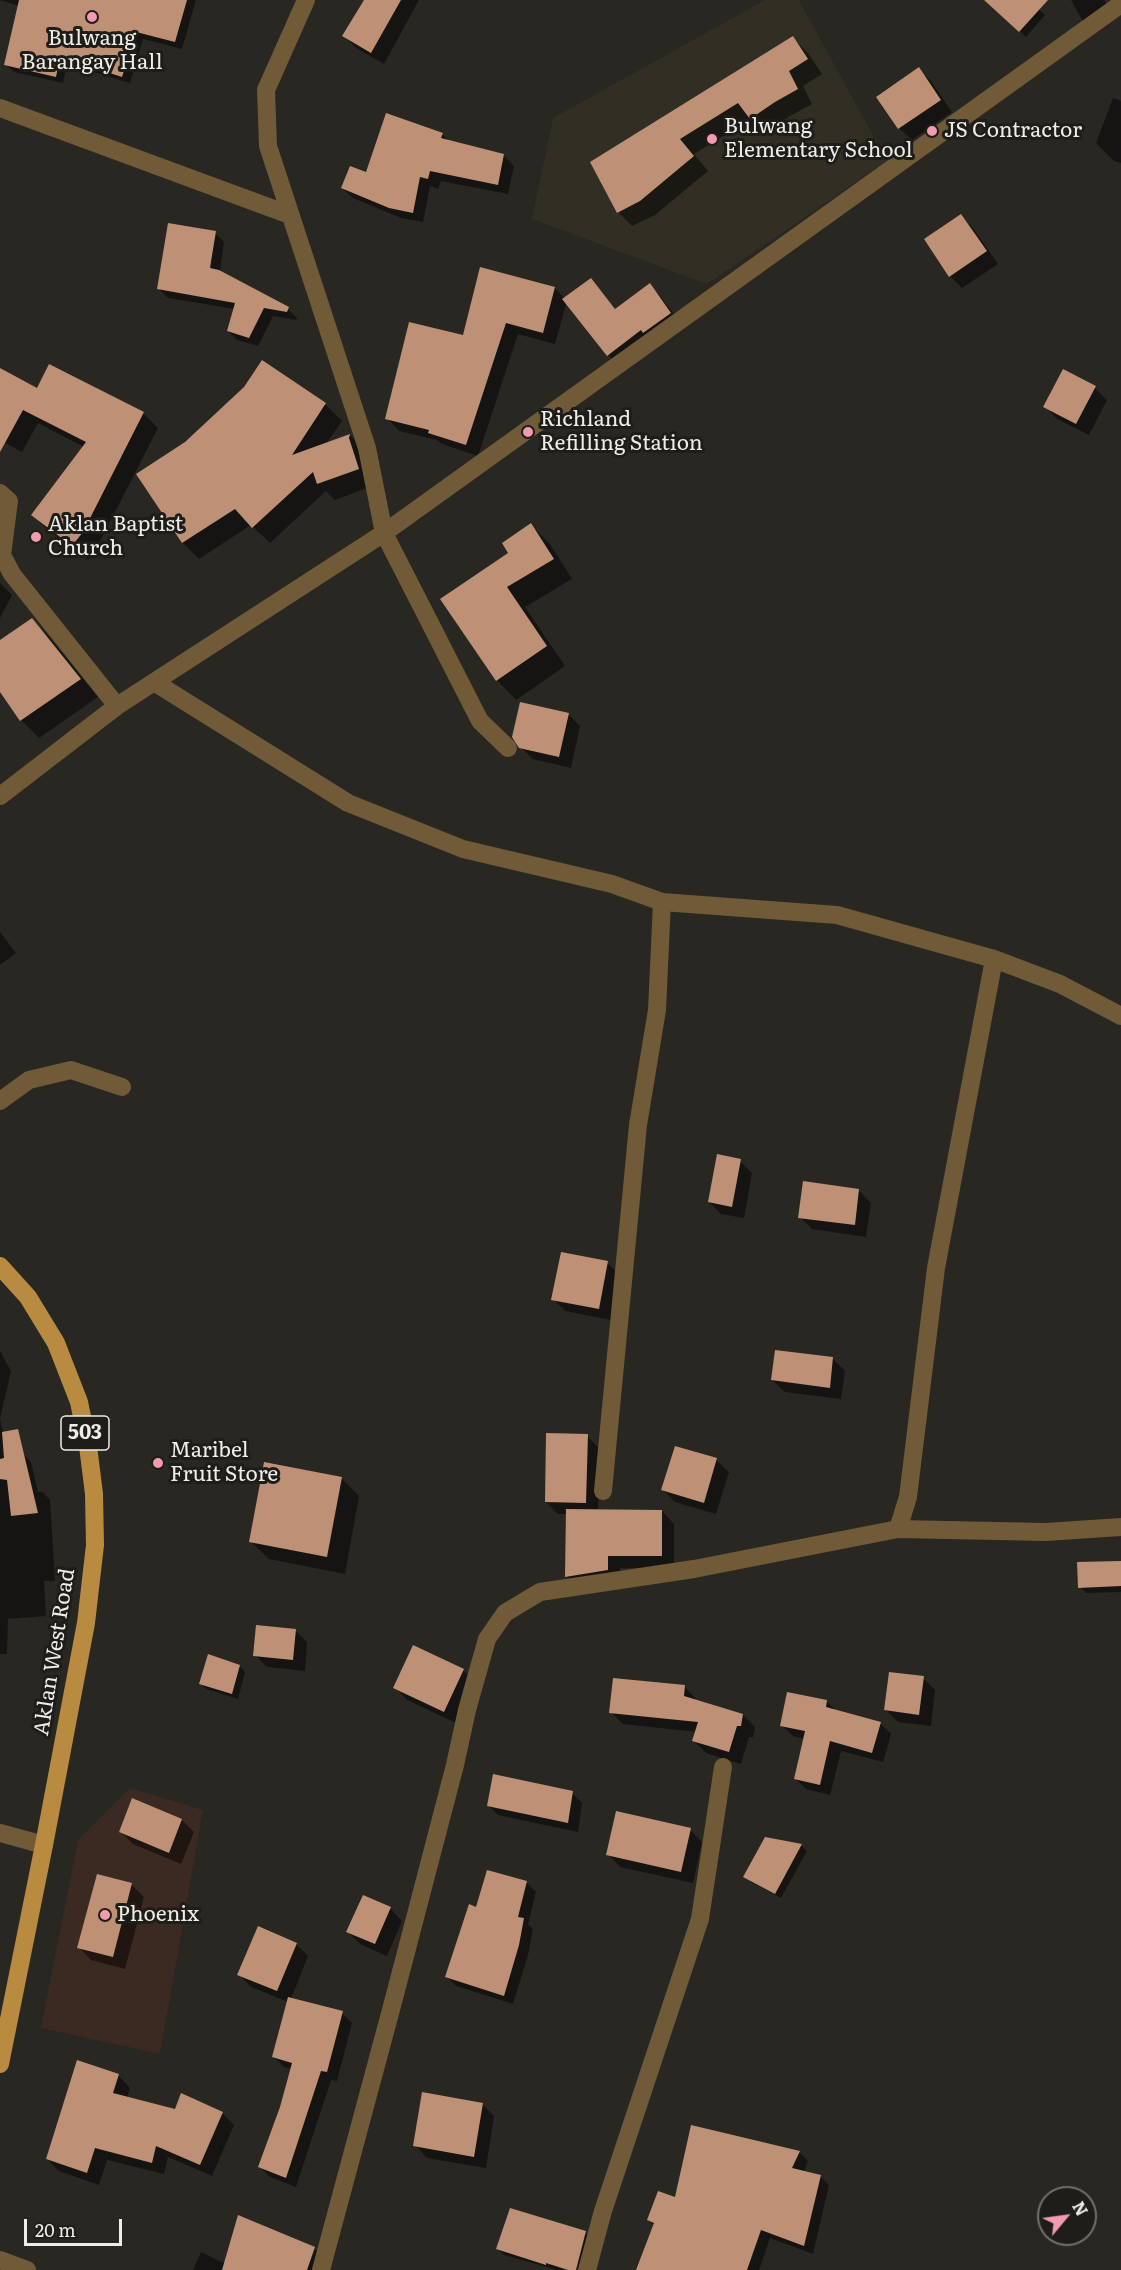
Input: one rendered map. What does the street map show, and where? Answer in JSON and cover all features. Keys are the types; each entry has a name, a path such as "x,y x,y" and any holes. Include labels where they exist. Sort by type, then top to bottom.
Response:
{"main road":[{"name":"Aklan West Road","path":"0,1266 28,1297 56,1343 79,1402 88,1446 94,1494 95,1545 86,1623 0,2064"}],"street":[{"path":"306,0 267,90 268,146 367,448 384,532 480,721 508,748"},
{"path":"0,796 117,706 384,532 1121,4"},
{"path":"0,108 290,215"},
{"path":"0,493 9,501 2,555 12,574 117,706"},
{"path":"154,682 348,803 463,849 612,884 662,902 837,915 994,959 1060,984 1121,1016"},
{"path":"603,1491 638,1125 657,1010 662,902"},
{"path":"898,1529 908,1497 936,1268 994,959"},
{"path":"0,1101 28,1080 71,1070 122,1087"},
{"path":"321,2270 487,1638 505,1613 540,1592 694,1569 898,1529 1046,1532 1121,1527"},
{"path":"587,2270 603,2211 700,1919 723,1767"},
{"path":"0,1833 44,1845"},
{"path":"0,2260 27,2270"}],"shaded area":[{"name":"Bulwang Elementary School","path":"765,0 799,0 887,161 707,284 532,219 553,118"},
{"path":"130,1788 203,1810 160,2054 41,2028 78,1840"}],"building":[{"path":"19,0 187,0 175,42 136,32 122,77 60,57 56,77 4,65"},
{"path":"364,0 401,0 371,53 342,36"},
{"path":"984,0 1048,0 1019,32"},
{"path":"793,36 808,59 789,71 798,89 750,119 738,103 680,139 694,156 640,201 617,213 590,162"},
{"path":"919,67 941,100 898,129 876,97"},
{"path":"386,113 443,133 441,138 504,154 498,185 430,171 428,179 420,177 413,213 389,208 341,188 350,166 366,172"},
{"path":"961,214 987,251 949,277 924,239"},
{"path":"168,223 216,231 210,268 219,270 289,307 287,312 264,308 249,338 227,331 235,303 157,289"},
{"path":"480,267 555,287 543,333 506,323 466,445 428,433 429,430 385,419 409,322 463,335"},
{"path":"591,278 615,309 650,283 671,313 643,333 641,330 607,356 562,299"},
{"path":"262,360 326,403 292,455 350,434 349,438 359,469 317,484 313,472 252,528 235,509 182,543 136,474 185,442 244,387"},
{"path":"49,364 144,412 83,532 72,546 31,515 86,442 23,410 0,452 0,368 37,388"},
{"path":"1063,369 1096,386 1076,424 1043,407"},
{"path":"531,523 554,559 507,587 547,646 496,681 440,599 508,553 502,543"},
{"path":"32,618 81,679 20,721 0,692 0,640"},
{"path":"520,702 569,713 559,757 519,748 512,737"},
{"path":"717,1154 741,1159 732,1207 708,1202"},
{"path":"803,1181 859,1189 855,1225 798,1218"},
{"path":"561,1252 608,1261 599,1309 551,1300"},
{"path":"775,1350 833,1357 830,1388 771,1380"},
{"path":"18,1429 38,1513 11,1516 7,1480 0,1479 0,1459 4,1458 2,1432"},
{"path":"546,1433 588,1434 586,1503 545,1502"},
{"path":"675,1446 717,1458 704,1503 661,1490"},
{"path":"264,1462 342,1477 327,1557 249,1542"},
{"path":"566,1509 662,1510 662,1556 608,1556 608,1570 565,1577"},
{"path":"1121,1561 1121,1586 1078,1588 1077,1562"},
{"path":"256,1625 296,1629 293,1660 253,1656"},
{"path":"413,1645 464,1669 444,1712 393,1688"},
{"path":"208,1654 240,1665 232,1694 199,1684"},
{"path":"889,1672 924,1676 919,1715 884,1710"},
{"path":"613,1678 685,1685 684,1696 743,1714 741,1726 737,1726 729,1752 692,1741 698,1722 609,1713"},
{"path":"787,1692 827,1700 826,1707 881,1722 872,1753 830,1741 820,1785 794,1779 805,1731 780,1726"},
{"path":"493,1774 573,1791 568,1823 487,1806"},
{"path":"132,1798 182,1819 169,1853 119,1832"},
{"path":"616,1811 691,1828 681,1872 606,1855"},
{"path":"765,1837 802,1844 775,1894 743,1877"},
{"path":"487,1870 527,1881 518,1917 524,1918 519,1945 504,1996 445,1977 469,1904 476,1907"},
{"name":"Phoenix","path":"97,1874 132,1883 113,1957 77,1948"},
{"path":"363,1895 391,1907 375,1944 346,1932"},
{"path":"258,1926 297,1943 277,1991 237,1975"},
{"path":"288,1997 343,2011 327,2072 321,2071 286,2178 258,2167 280,2107 292,2063 272,2057"},
{"path":"77,2060 119,2074 113,2093 175,2109 181,2093 223,2112 200,2165 156,2146 152,2163 95,2148 87,2173 46,2159"},
{"path":"422,2092 483,2103 474,2157 413,2146"},
{"path":"691,2125 800,2151 792,2168 821,2175 804,2246 761,2230 747,2270 636,2270 654,2223 647,2220 658,2191 675,2197"},
{"path":"510,2208 586,2231 576,2270 568,2270 546,2263 546,2265 496,2249"},
{"path":"238,2215 315,2247 307,2270 222,2270"}],"place":[{"name":"Bulwang Barangay Hall","path":"92,17"},
{"name":"JS Contractor","path":"932,131"},
{"name":"Bulwang Elementary School","path":"712,139"},
{"name":"Richland Refilling Station","path":"528,432"},
{"name":"Aklan Baptist Church","path":"36,537"},
{"name":"Maribel Fruit Store","path":"158,1463"},
{"name":"Phoenix","path":"105,1915"}]}
